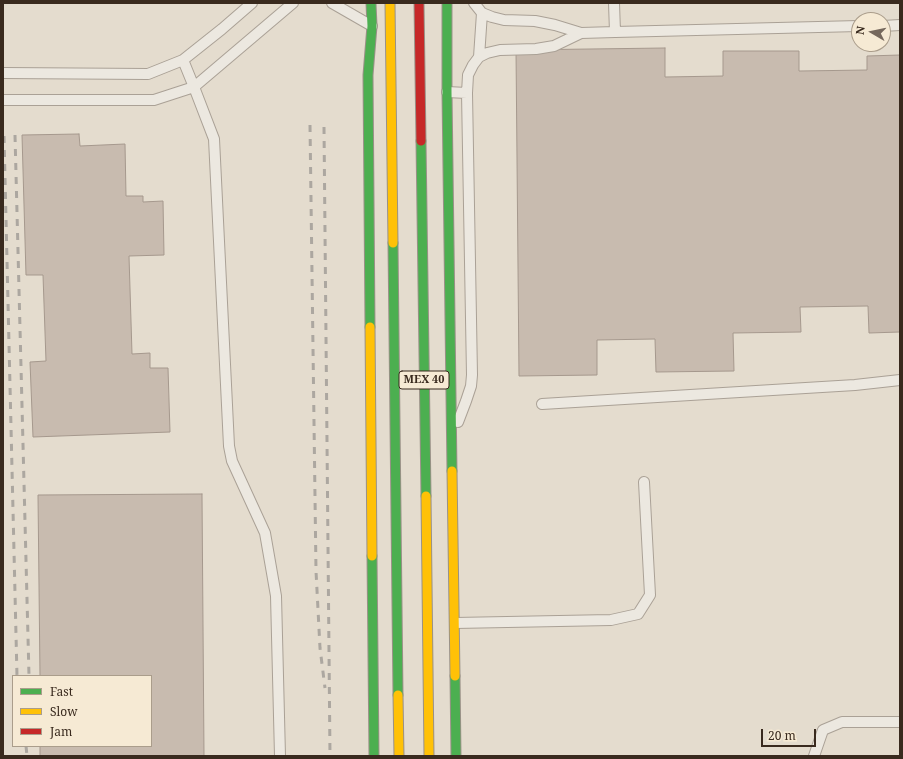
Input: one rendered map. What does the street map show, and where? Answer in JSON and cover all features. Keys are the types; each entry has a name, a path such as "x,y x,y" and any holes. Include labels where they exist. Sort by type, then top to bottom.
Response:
{"main road":[{"path":"371,3 372,26 368,75 374,756"},
{"name":"MEX 40","path":"390,3 400,756"},
{"name":"MEX 40","path":"419,3 428,756"},
{"path":"447,3 456,756"}],"lane":[{"path":"3,73 148,74 183,60 252,3"},
{"path":"3,100 154,100 194,87 293,3"},
{"path":"332,3 372,26"},
{"path":"474,3 482,12 492,17 504,20 534,21 555,25 581,34"},
{"path":"614,3 614,32"},
{"path":"479,57 482,12"},
{"path":"452,438 471,386 472,375 467,93 468,75 479,57 487,53 500,50 536,49 554,46 581,34 851,26"},
{"path":"183,60 214,139 229,446 232,461 265,534 276,596 280,756"},
{"path":"448,92 467,93"},
{"path":"542,404 855,385 900,380"},
{"path":"454,623 611,620 638,614 650,594 644,482"},
{"path":"814,756 823,730 842,722 900,722"}],"building":[{"path":"665,48 665,77 723,76 723,51 799,51 799,71 867,70 867,56 900,55 900,332 869,333 868,306 800,307 801,332 733,333 734,371 656,372 655,339 597,340 597,375 519,376 516,50"},
{"path":"79,134 80,146 125,144 126,196 143,196 143,202 163,201 164,255 129,256 132,354 150,353 150,368 168,368 170,432 33,437 30,362 46,361 43,275 26,275 22,135"},
{"path":"202,494 204,756 40,756 40,747 152,747 152,675 40,675 38,495"}],"railway":[{"path":"310,125 316,571 320,648 325,688"},
{"path":"324,127 330,756"},
{"path":"15,135 29,675"},
{"path":"4,136 17,675"},
{"path":"26,747 27,756"}],"traffic: fast":[{"path":"370,327 368,75 372,26 371,3"},
{"path":"447,3 452,471"},
{"path":"421,141 426,496"},
{"path":"393,243 398,695"},
{"path":"372,556 374,756"},
{"path":"455,676 456,756"}],"traffic: slow":[{"path":"390,3 393,243"},
{"path":"370,327 372,556"},
{"path":"452,471 455,676"},
{"path":"426,496 429,756"},
{"path":"398,695 399,756"}],"traffic: jam":[{"path":"419,3 421,141"}]}
